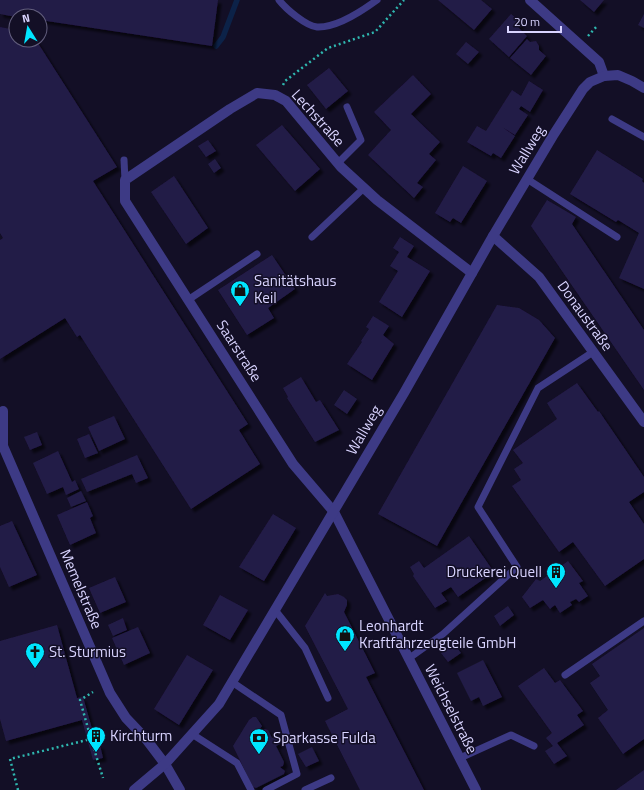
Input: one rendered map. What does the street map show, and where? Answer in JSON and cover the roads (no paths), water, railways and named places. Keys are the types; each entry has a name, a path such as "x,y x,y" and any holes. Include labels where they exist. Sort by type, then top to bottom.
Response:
{"street":[{"path":"530,0 599,62 604,76 618,75 644,88"},
{"name":"Wallweg","path":"134,790 165,764 219,704 334,512 527,179 583,88 590,82 604,76"},
{"name":"Lechstraße","path":"125,180 257,93 275,95 286,101 338,163 377,200 472,273"},
{"name":"Saarstraße","path":"125,180 125,201 293,464 334,512"},
{"name":"Donaustraße","path":"493,236 539,277 644,422"},
{"name":"Memelstraße","path":"3,411 3,446 110,693 126,718 146,739 165,764 180,790"},
{"name":"Weichselstraße","path":"334,512 476,790"}],"lane":[{"path":"279,0 285,8 315,27 328,26 342,21 377,0"},
{"path":"338,163 361,140 347,107"},
{"path":"612,119 644,137"},
{"path":"124,160 125,180"},
{"path":"527,179 617,237"},
{"path":"312,237 364,188"},
{"path":"188,300 257,254"},
{"path":"408,658 443,634 517,567 478,507 538,388 593,352"},
{"path":"275,610 305,648 328,698"},
{"path":"565,675 644,621"},
{"path":"232,682 281,715 297,774 266,790"},
{"path":"192,734 236,763 251,790"},
{"path":"460,758 511,734 534,746"},
{"path":"305,790 331,778"}],"waterway":[{"path":"216,46 223,37 237,0"}],"place":[{"name":"Sanitätshaus Keil","path":"240,307"},
{"name":"Druckerei Quell","path":"556,589"},
{"name":"Leonhardt Kraftfahrzeugteile GmbH","path":"345,652"},
{"name":"St. Sturmius","path":"35,669"},
{"name":"Kirchturm","path":"96,753"},
{"name":"Sparkasse Fulda","path":"259,755"}]}
